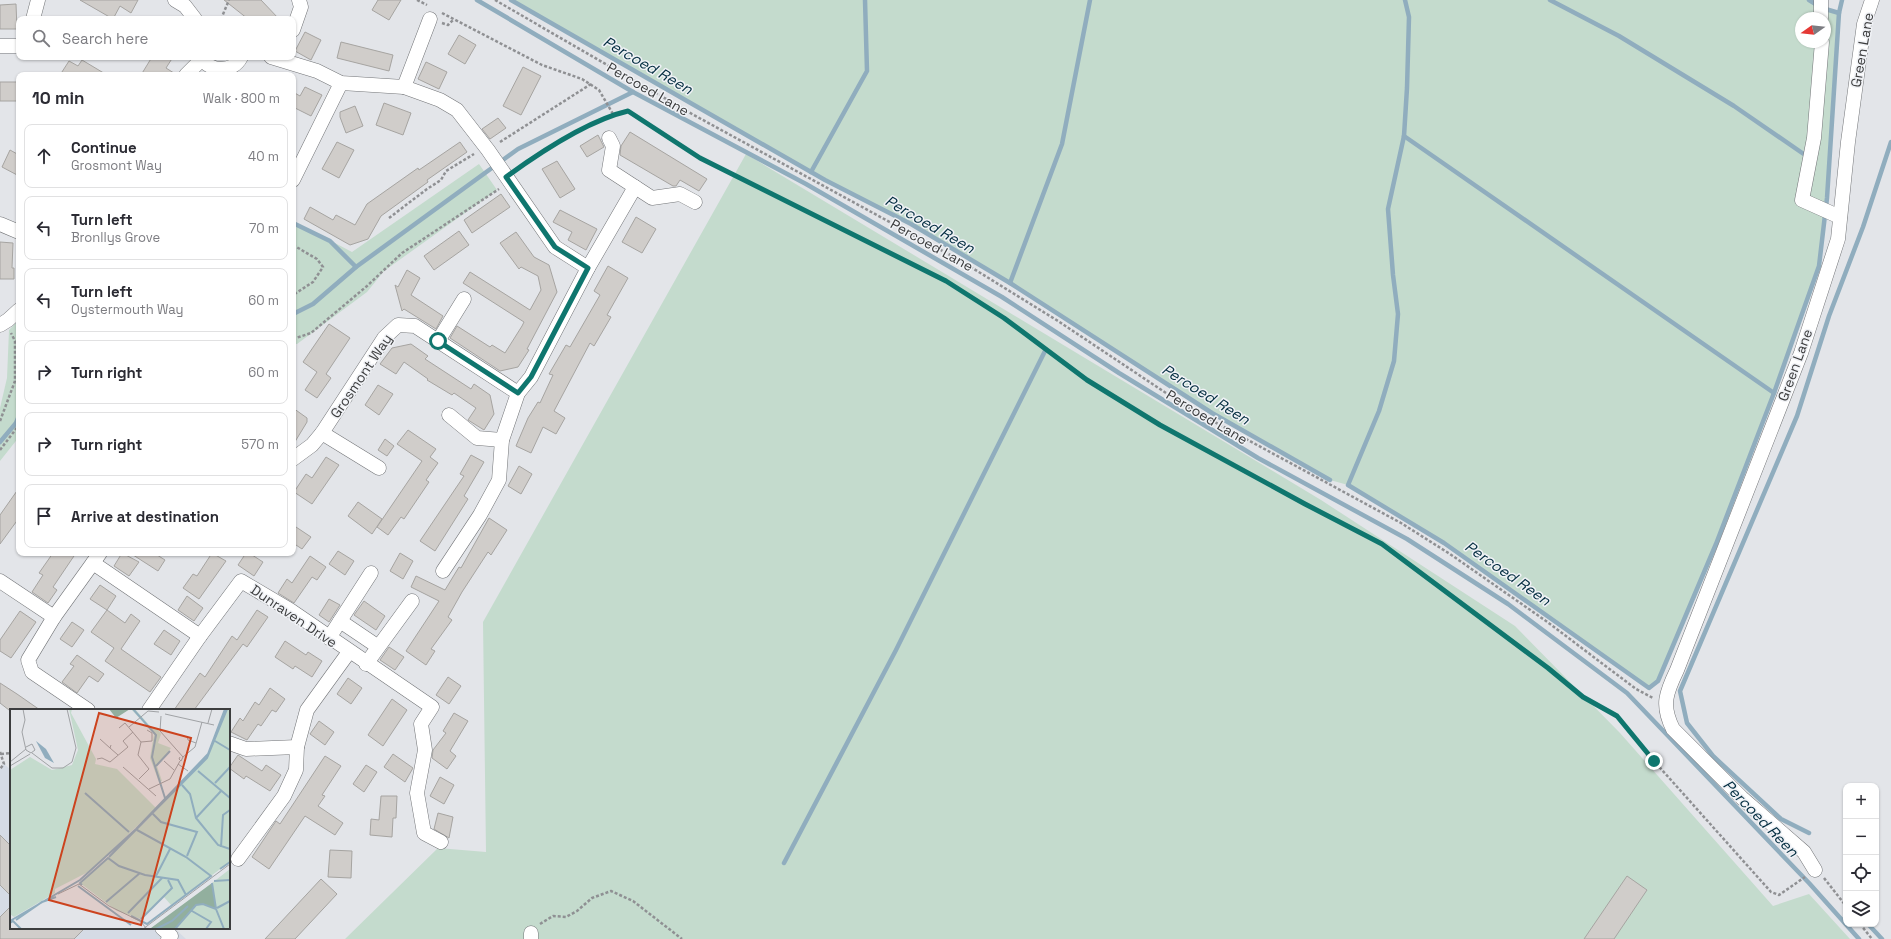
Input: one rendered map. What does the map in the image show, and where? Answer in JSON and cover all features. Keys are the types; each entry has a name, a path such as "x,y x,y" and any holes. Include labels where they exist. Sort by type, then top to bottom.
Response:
{"street":[{"path":"34,16 38,0"},
{"path":"175,0 185,6 193,16"},
{"path":"296,21 301,7 299,0"},
{"path":"1821,0 1821,12"},
{"name":"Green Lane","path":"1666,710 1667,691 1680,662 1801,353 1838,239 1836,216 1864,24 1872,0"},
{"path":"404,87 435,13"},
{"path":"0,46 16,46"},
{"path":"1821,48 1811,151 1802,200 1836,216"},
{"path":"189,72 199,60"},
{"path":"203,60 209,66 219,69 233,66 238,60"},
{"path":"283,60 317,72 341,83 404,87 440,100 457,110 510,182 555,247 588,268"},
{"path":"296,174 341,83"},
{"path":"609,138 613,146 609,170 652,198 680,194 695,202"},
{"path":"443,571 480,516 499,480 502,440 518,393 531,377 588,268 635,187"},
{"path":"0,224 16,231"},
{"path":"438,341 464,299"},
{"path":"2,323 16,312"},
{"name":"Grosmont Way","path":"296,457 312,445 322,433 384,338 398,324 415,326 518,393"},
{"path":"449,415 477,438 502,440"},
{"path":"322,433 379,468"},
{"path":"87,709 32,672 28,660 54,617 96,558 200,636 150,709"},
{"path":"329,638 371,573"},
{"path":"0,581 54,617"},
{"name":"Dunraven Drive","path":"200,636 241,581 290,610 366,664 432,707 421,724 425,750 417,793 424,833 441,842"},
{"path":"366,664 377,646 412,601"},
{"path":"340,621 377,646"},
{"path":"238,859 284,796 296,770 297,747 307,710 349,652"},
{"path":"1666,710 1673,729 1742,798 1804,852 1812,872"},
{"path":"230,743 246,749 297,747"}],"path":[{"path":"222,16 229,0"},
{"path":"417,0 435,13 542,65 582,79 591,84 605,97 613,114"},
{"name":"Percoed Lane","path":"495,0 692,114 961,261 1058,321 1187,407 1306,474 1341,490 1450,554 1546,621 1666,710"},
{"path":"389,218 441,180 446,171 496,145 591,84"},
{"path":"296,337 311,333 367,286 402,253 510,182 543,151 613,114 628,111 700,158 946,281 1004,318 1087,380 1160,425 1382,544 1548,668 1583,697 1617,716 1654,761 1771,892 1779,895 1812,872 1826,880 1843,902"},
{"path":"296,247 317,259 323,267 313,282 296,293"},
{"path":"0,420 15,381 15,341 2,323"},
{"path":"0,450 16,429"},
{"path":"0,769 4,764 1,753"},
{"path":"531,936 541,922 553,916 566,917 577,911 592,898 611,891 633,901 682,939"},
{"path":"1862,927 1872,939"}],"shaded area":[{"path":"4,764 10,769 10,929 175,929 186,939 0,939 0,769"}],"green space":[{"path":"511,0 1809,0 1822,8 1839,13 1827,198 1819,266 1774,393 1716,544 1658,681 1649,688 1444,543 1348,485 1330,480 1212,413 1010,283 911,224 825,180"},
{"path":"746,154 1321,500 1515,626 1620,733 1773,906 1809,894 1850,939 345,939 438,848 486,852 483,622"},
{"path":"479,164 497,190 384,271 367,292 296,344 296,223 352,252"},
{"path":"16,323 16,441 0,461 0,408 7,378 9,330"}],"building":[{"path":"80,0 138,0 131,13 120,6 115,16 108,16"},
{"path":"224,0 261,0 276,16 244,16"},
{"path":"378,0 401,0 389,20 372,10"},
{"path":"16,4 16,29 0,29 0,5"},
{"path":"305,32 321,40 311,60 296,52"},
{"path":"459,35 476,45 465,64 448,54"},
{"path":"341,42 393,55 389,71 337,58"},
{"path":"82,60 102,72 62,72 69,61 78,66"},
{"path":"150,60 171,60 166,68 172,72 143,72"},
{"path":"426,62 447,72 439,89 418,79"},
{"path":"523,67 541,76 521,115 503,106"},
{"path":"0,82 16,82 16,101 0,101"},
{"path":"305,87 322,95 311,116 296,108 296,94 300,96"},
{"path":"384,103 411,113 403,135 376,125"},
{"path":"355,106 363,126 346,133 340,117 340,112"},
{"path":"498,118 506,128 490,139 482,129"},
{"path":"630,132 707,179 699,191 680,180 676,186 673,186 620,155 621,146"},
{"path":"598,135 604,147 587,157 580,146"},
{"path":"337,142 354,150 339,178 322,169"},
{"path":"460,142 467,152 427,180 428,182 381,216 368,239 350,245 304,219 310,207 333,220 336,215 355,225 367,204 418,168 419,170"},
{"path":"10,150 16,153 16,174 2,167"},
{"path":"557,161 575,189 560,198 542,169"},
{"path":"501,194 510,207 472,233 464,220"},
{"path":"560,210 597,229 586,250 568,240 572,232 553,222"},
{"path":"636,217 656,229 642,253 622,242"},
{"path":"459,231 469,245 434,270 424,256"},
{"path":"516,232 534,257 549,265 557,292 527,349 529,350 518,367 500,371 450,338 457,326 490,347 492,345 505,353 522,326 524,322 463,283 470,272 530,310 541,290 538,276 521,267 519,269 500,243"},
{"path":"0,242 13,243 12,268 14,268 14,279 0,279"},
{"path":"608,266 628,278 607,315 611,317 594,346 590,343 554,411 565,418 556,434 543,427 531,453 516,446 528,418 538,402 540,403 553,375 549,374 566,345 570,347 600,295 594,291"},
{"path":"407,270 420,278 411,295 443,316 436,329 404,309 402,311 395,285 398,287"},
{"path":"329,324 350,338 326,374 331,378 317,398 305,390 317,372 303,362"},
{"path":"411,344 428,356 425,359 471,389 474,384 490,395 494,414 484,430 468,420 476,408 454,393 452,395 427,380 428,379 404,362 396,374 380,364 392,348"},
{"path":"378,385 393,394 379,415 365,405"},
{"path":"296,410 307,418 307,422 296,440"},
{"path":"408,430 436,449 430,457 438,463 426,480 429,482 404,519 401,517 388,535 377,527 422,461 397,444"},
{"path":"385,439 394,446 387,456 378,450"},
{"path":"471,455 484,462 464,496 468,499 435,551 420,541 464,476 460,474"},
{"path":"326,457 339,465 312,504 296,493 296,489 306,474 312,478"},
{"path":"519,466 532,474 521,494 508,486"},
{"path":"16,492 16,522 0,544 0,515"},
{"path":"358,502 382,519 372,534 348,516"},
{"path":"489,518 507,530 491,555 488,552 462,592 448,617 452,620 431,649 435,651 426,665 406,651 439,601 411,587 416,576 445,590 459,567 461,568"},
{"path":"296,527 311,537 302,549 296,545"},
{"path":"338,551 354,561 345,575 329,564"},
{"path":"400,553 413,561 403,579 390,571"},
{"path":"51,556 74,556 53,587 57,590 48,603 32,592 43,575 39,573"},
{"path":"120,556 128,556 139,562 129,576 114,566"},
{"path":"135,556 159,556 165,560 158,571"},
{"path":"210,556 217,556 226,561 199,599 183,588 193,574 197,576"},
{"path":"244,556 254,556 263,562 254,576 238,565"},
{"path":"310,556 326,567 317,580 312,577 294,603 278,593 287,579 292,583"},
{"path":"100,585 116,596 107,610 90,599"},
{"path":"187,596 203,608 194,621 178,610"},
{"path":"329,599 340,605 329,622 319,615"},
{"path":"364,601 385,616 376,630 354,615"},
{"path":"107,610 125,623 131,614 140,621 121,649 161,677 150,692 105,661 114,648 91,632"},
{"path":"257,610 268,617 247,647 243,644 195,709 175,709 200,673 205,677 232,636 237,640"},
{"path":"20,611 36,622 11,658 0,651 0,640"},
{"path":"72,622 84,630 72,647 60,639"},
{"path":"164,630 180,641 171,655 154,644"},
{"path":"285,641 306,655 308,652 322,661 312,677 295,666 293,669 275,657"},
{"path":"389,647 404,657 395,670 380,660"},
{"path":"77,655 104,674 98,682 89,676 77,693 62,682 74,666 70,664"},
{"path":"448,677 461,686 449,704 436,695"},
{"path":"348,678 362,688 351,704 337,694"},
{"path":"0,683 39,709 9,710 0,703"},
{"path":"270,688 285,699 276,712 272,710 261,726 258,724 247,740 231,732 240,718 243,721 255,702 259,705"},
{"path":"392,699 407,710 383,746 368,735"},
{"path":"454,713 468,721 450,751 456,756 447,769 432,758 433,750 446,733 443,731"},
{"path":"319,721 334,732 325,745 310,734"},
{"path":"393,754 413,768 405,782 384,767"},
{"path":"238,755 262,771 266,765 281,775 270,791 246,776 244,779 230,769"},
{"path":"325,756 341,766 322,795 325,796 318,806 343,823 335,835 305,816 269,869 252,857 276,821 280,824"},
{"path":"366,765 377,772 364,792 353,784"},
{"path":"440,777 454,785 444,804 430,796"},
{"path":"381,796 397,796 396,818 393,818 392,837 370,835 371,819 379,820"},
{"path":"438,813 453,817 449,838 434,829"},
{"path":"0,835 10,845 10,895 0,885"},
{"path":"330,850 352,851 351,878 328,877"},
{"path":"1627,876 1647,890 1614,939 1584,939"},
{"path":"321,879 337,894 295,939 265,939"},
{"path":"10,907 10,929 84,929 74,939 0,939 0,917"}],"waterway":[{"path":"477,0 633,92 806,184 1002,297 1119,373 1258,458 1407,539 1508,604 1627,693 1809,883 1859,939"},
{"name":"Percoed Reen","path":"511,0 825,180 911,224 1010,283 1212,413 1330,480"},
{"path":"811,172 867,71 865,0"},
{"path":"1010,283 1062,144 1090,0"},
{"name":"Percoed Reen","path":"1405,0 1409,17 1404,136 1388,209 1393,275 1398,314 1394,361 1379,411 1348,485 1444,543 1649,688 1658,681 1716,544 1774,393 1819,266 1827,198 1839,13 1842,0"},
{"path":"1550,0 1619,36 1734,106 1808,157"},
{"path":"1809,0 1822,8 1839,13"},
{"path":"296,312 313,304 356,267 518,149 633,92"},
{"path":"1404,136 1774,393"},
{"path":"1809,833 1781,819 1713,756 1687,723 1680,691 1797,416 1829,316 1863,227 1891,142"},
{"path":"296,224 330,241 356,267"},
{"path":"784,863 896,650 1045,351"},
{"path":"0,442 16,423"},
{"path":"1871,927 1882,939"}],"route":[{"path":"438,341 518,393 531,377 588,268 555,247 506,177 543,151 613,114 628,111 700,158 946,281 1004,318 1087,380 1160,425 1382,544 1548,668 1583,697 1617,716 1654,761"}]}
